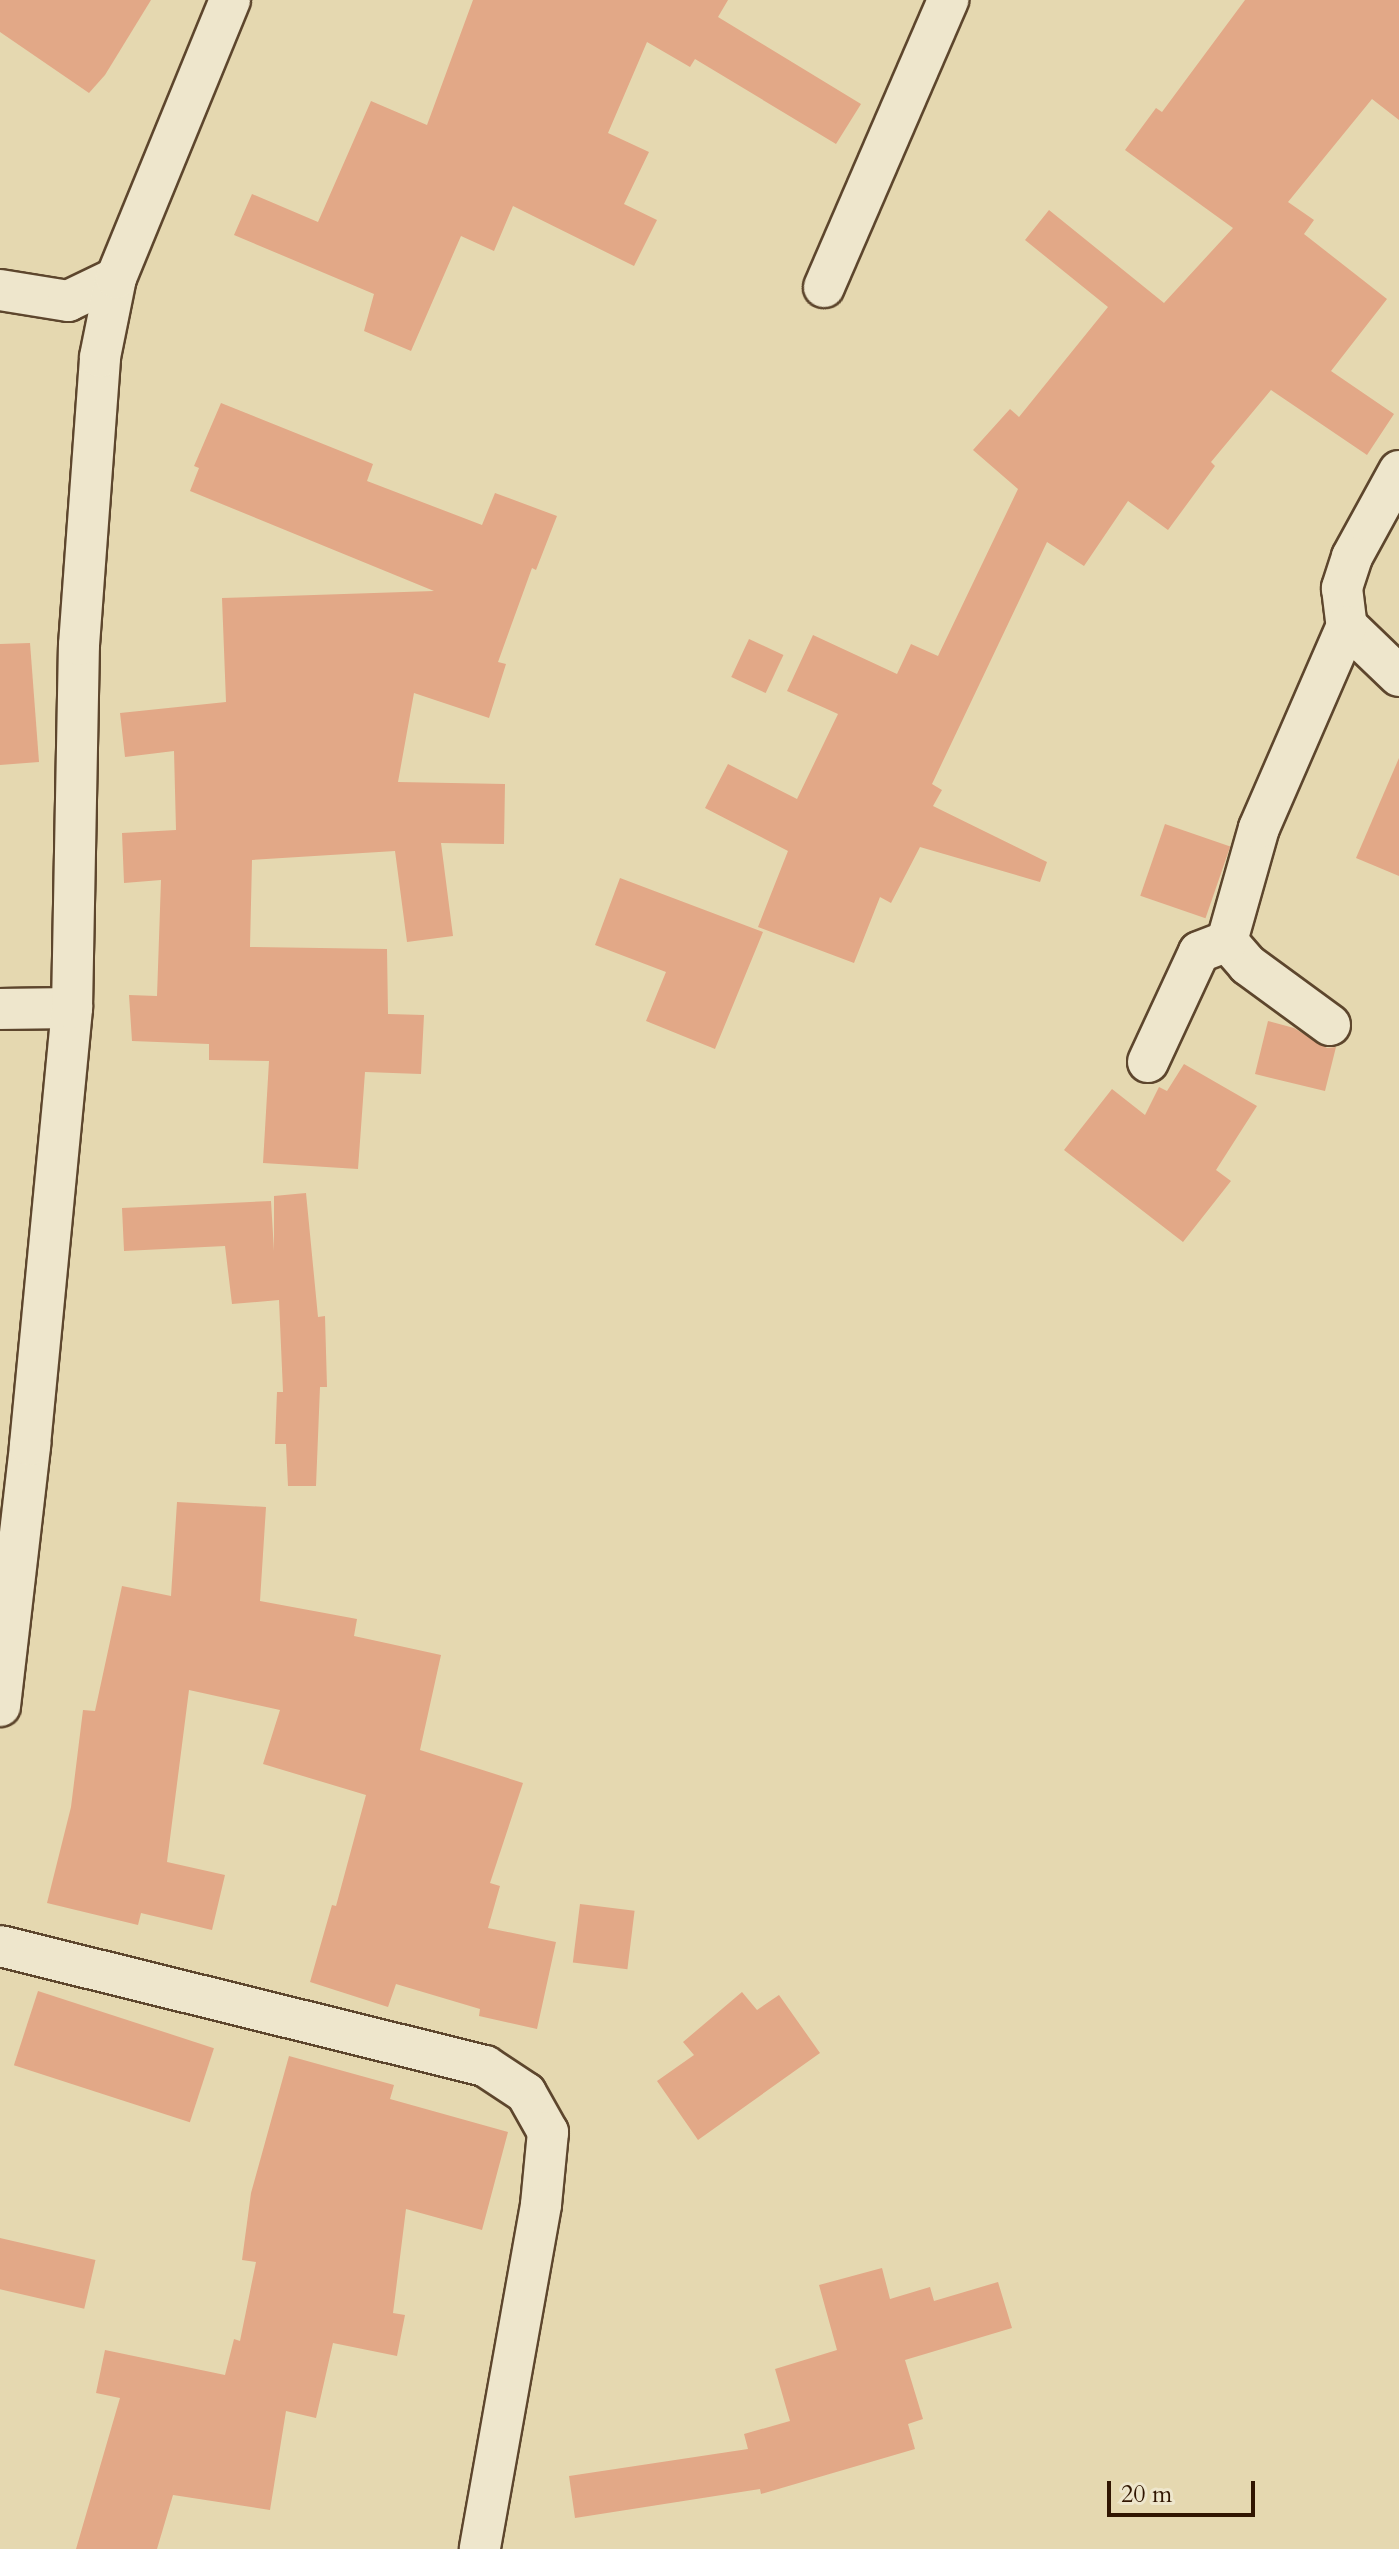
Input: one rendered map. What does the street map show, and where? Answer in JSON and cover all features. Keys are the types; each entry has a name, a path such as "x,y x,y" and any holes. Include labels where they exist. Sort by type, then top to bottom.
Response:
{"street":[{"path":"0,1706 30,1445 72,1008 79,645 100,357 116,278 230,0"},
{"path":"824,287 948,0"},
{"path":"0,290 68,301 116,278"},
{"path":"1227,941 1259,828 1347,626 1342,588 1352,557 1399,471"},
{"path":"1347,626 1399,676"},
{"path":"1227,941 1248,965 1330,1025"},
{"path":"1148,1062 1199,952 1227,941"},
{"path":"0,1009 72,1008"},
{"path":"0,1946 485,2066 526,2093 548,2132 541,2205 480,2549"}],"building":[{"path":"0,0 151,0 105,75 89,93 0,32"},
{"path":"473,0 728,0 718,17 861,104 836,144 695,59 690,67 647,42 608,133 649,152 624,204 657,220 634,266 513,206 494,251 461,236 411,351 364,331 374,294 234,235 252,194 318,222 371,101 427,125"},
{"path":"1245,0 1399,0 1399,120 1372,99 1288,202 1314,220 1304,234 1387,299 1331,371 1394,414 1367,455 1271,390 1211,462 1215,466 1168,530 1128,501 1084,566 1047,542 932,784 942,790 933,806 1047,862 1040,882 920,847 891,903 880,897 854,963 758,927 788,851 705,808 728,764 797,799 838,714 787,691 813,635 897,674 911,644 938,656 1018,489 973,450 1010,409 1019,417 1108,307 1025,240 1049,210 1164,303 1233,228 1125,150 1156,108 1162,112"},
{"path":"221,403 373,464 367,481 482,525 495,493 557,516 536,570 532,568 498,662 506,664 489,718 414,693 398,782 505,784 504,844 441,843 453,936 407,942 395,851 252,860 250,947 387,949 388,1014 424,1015 421,1074 365,1072 358,1169 263,1163 269,1061 209,1060 209,1044 132,1041 129,995 157,996 161,880 124,883 122,833 176,830 174,751 125,757 120,713 226,702 222,598 434,591 190,491 199,468 194,466"},
{"path":"749,639 783,655 766,693 731,677"},
{"path":"30,643 39,762 0,765 0,644"},
{"path":"1399,758 1399,876 1356,858"},
{"path":"1165,824 1230,846 1205,918 1140,896"},
{"path":"620,878 763,932 715,1049 646,1021 666,972 595,945"},
{"path":"1268,1021 1294,1028 1327,1048 1336,1047 1325,1091 1255,1074"},
{"path":"1184,1064 1257,1106 1216,1170 1231,1181 1183,1242 1064,1150 1112,1089 1145,1115 1159,1087 1167,1091"},
{"path":"306,1193 318,1317 325,1316 327,1387 320,1387 316,1486 288,1486 286,1444 275,1444 277,1392 283,1392 279,1300 232,1304 225,1246 124,1251 122,1208 271,1201 274,1251 274,1196"},
{"path":"177,1502 266,1507 260,1601 357,1619 354,1636 441,1655 420,1750 523,1783 490,1883 500,1886 488,1928 556,1942 537,2029 479,2016 480,2009 396,1984 388,2007 310,1982 332,1905 336,1906 366,1795 263,1764 280,1710 189,1690 167,1862 225,1875 212,1930 141,1913 138,1925 47,1903 71,1807 83,1710 95,1711 122,1586 171,1596"},
{"path":"580,1904 635,1911 627,1969 573,1963"},
{"path":"38,1991 214,2048 190,2122 14,2065"},
{"path":"742,1992 757,2010 779,1995 820,2053 698,2140 657,2081 694,2055 683,2042"},
{"path":"289,2056 394,2085 390,2099 508,2132 482,2230 406,2209 393,2313 405,2315 397,2356 333,2343 316,2418 286,2411 270,2510 173,2495 157,2549 76,2549 120,2398 96,2393 105,2350 225,2375 234,2339 240,2341 256,2262 242,2260 251,2193"},
{"path":"0,2238 95,2260 84,2309 0,2289"},
{"path":"882,2268 890,2299 930,2287 934,2301 998,2282 1012,2328 905,2360 923,2419 908,2424 915,2449 761,2494 760,2489 575,2518 569,2476 748,2449 744,2434 790,2421 775,2369 837,2350 819,2285"}]}
